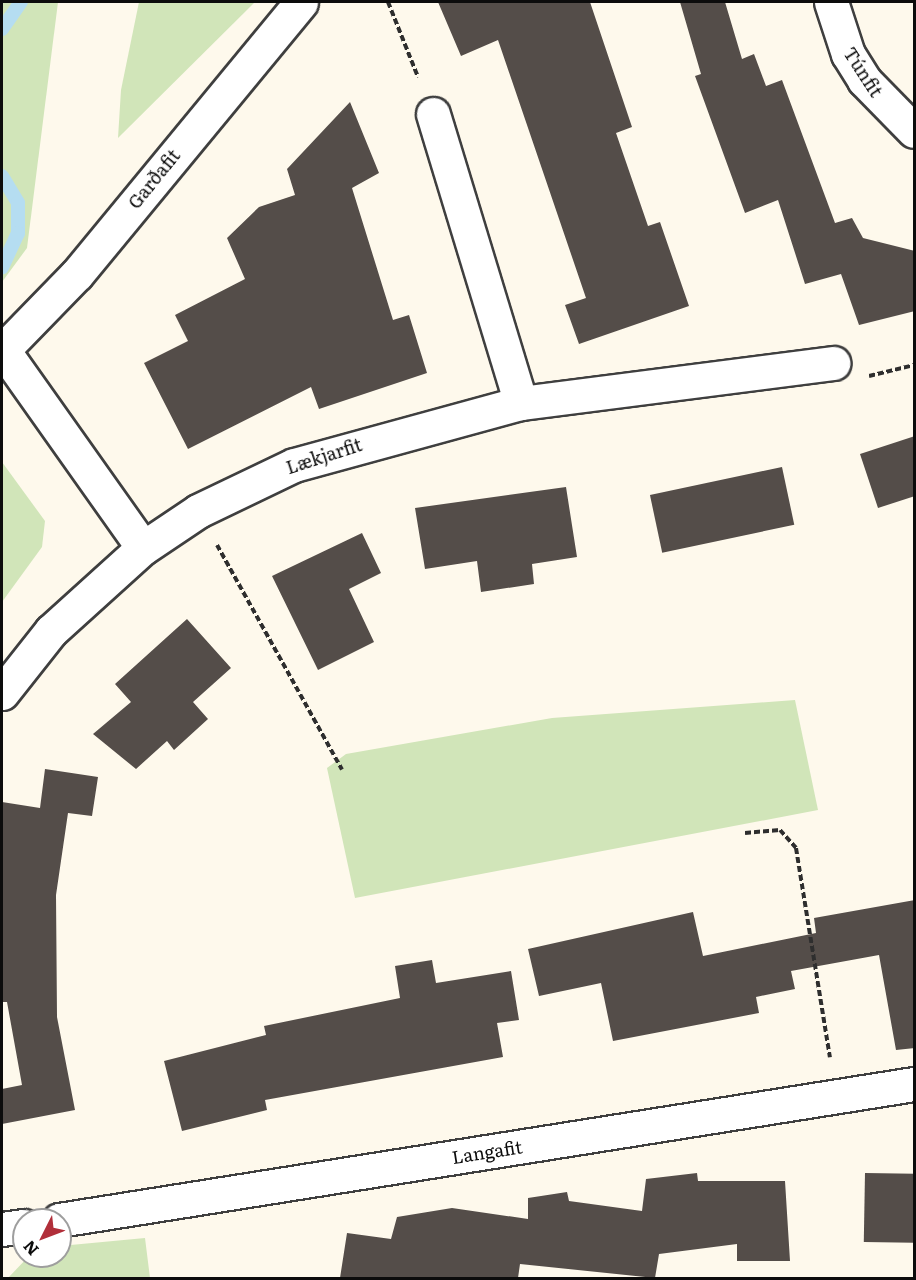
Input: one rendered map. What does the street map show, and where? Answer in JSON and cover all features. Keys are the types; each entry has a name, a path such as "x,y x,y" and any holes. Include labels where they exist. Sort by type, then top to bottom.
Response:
{"street":[{"name":"Garðafit","path":"2,351 77,274 301,2"},
{"name":"Túnfit","path":"831,2 848,54 864,80 915,131"},
{"path":"433,114 521,403"},
{"path":"2,351 143,548"},
{"name":"Lækjarfit","path":"2,693 51,631 143,548 198,511 294,465 344,448 521,403 833,363"},
{"name":"Langafit","path":"72,1218 915,1084"}],"path":[{"path":"388,2 433,114"},
{"path":"198,511 342,770"},
{"path":"745,833 780,830 796,848 836,1096"}],"green space":[{"path":"2,2 58,2 27,248 2,282"},
{"path":"139,2 255,2 118,138 121,90"},
{"path":"2,462 45,521 42,547 2,602"},
{"path":"795,700 818,810 355,898 327,768 346,754 552,718"},
{"path":"145,1238 150,1278 8,1278 18,1268 72,1268 72,1245"}],"building":[{"path":"438,2 590,2 632,127 616,133 648,226 660,222 689,306 579,344 565,305 586,298 498,40 461,56"},
{"path":"680,2 725,2 742,59 754,54 766,86 782,80 835,223 852,218 863,238 915,251 915,311 859,325 841,274 805,284 778,200 745,213 695,76 701,74"},
{"path":"350,102 379,173 352,188 393,320 409,315 427,373 319,409 311,387 188,449 144,363 188,341 175,315 245,279 227,238 259,207 295,195 287,169"},
{"path":"915,436 915,496 878,508 860,454"},
{"path":"782,467 794,525 662,553 650,495"},
{"path":"566,487 577,557 532,564 534,584 481,592 477,561 425,569 415,508"},
{"path":"362,533 381,573 349,589 374,642 318,670 272,576"},
{"path":"187,619 231,668 193,702 208,719 174,750 167,741 136,769 93,734 131,702 115,684"},
{"path":"45,769 98,777 92,816 68,813 56,895 57,1017 75,1110 2,1124 2,1089 22,1085 7,1002 2,1002 2,802 40,808"},
{"path":"915,900 915,1048 896,1050 879,955 791,971 795,989 756,997 759,1013 613,1041 601,983 539,996 528,949 693,912 703,956 816,933 814,918"},
{"path":"432,960 436,983 511,971 519,1020 497,1023 503,1057 265,1100 267,1110 182,1131 164,1061 266,1035 264,1026 400,998 395,966"},
{"path":"697,1173 698,1181 785,1181 790,1261 737,1261 737,1244 659,1254 655,1278 520,1264 518,1278 340,1278 347,1233 391,1239 397,1217 452,1208 528,1219 528,1198 567,1192 569,1201 642,1211 646,1179"},
{"path":"865,1173 914,1174 914,1243 864,1242"}],"waterway":[{"path":"2,29 21,2"},
{"path":"2,176 18,203 18,233 2,267"}]}
